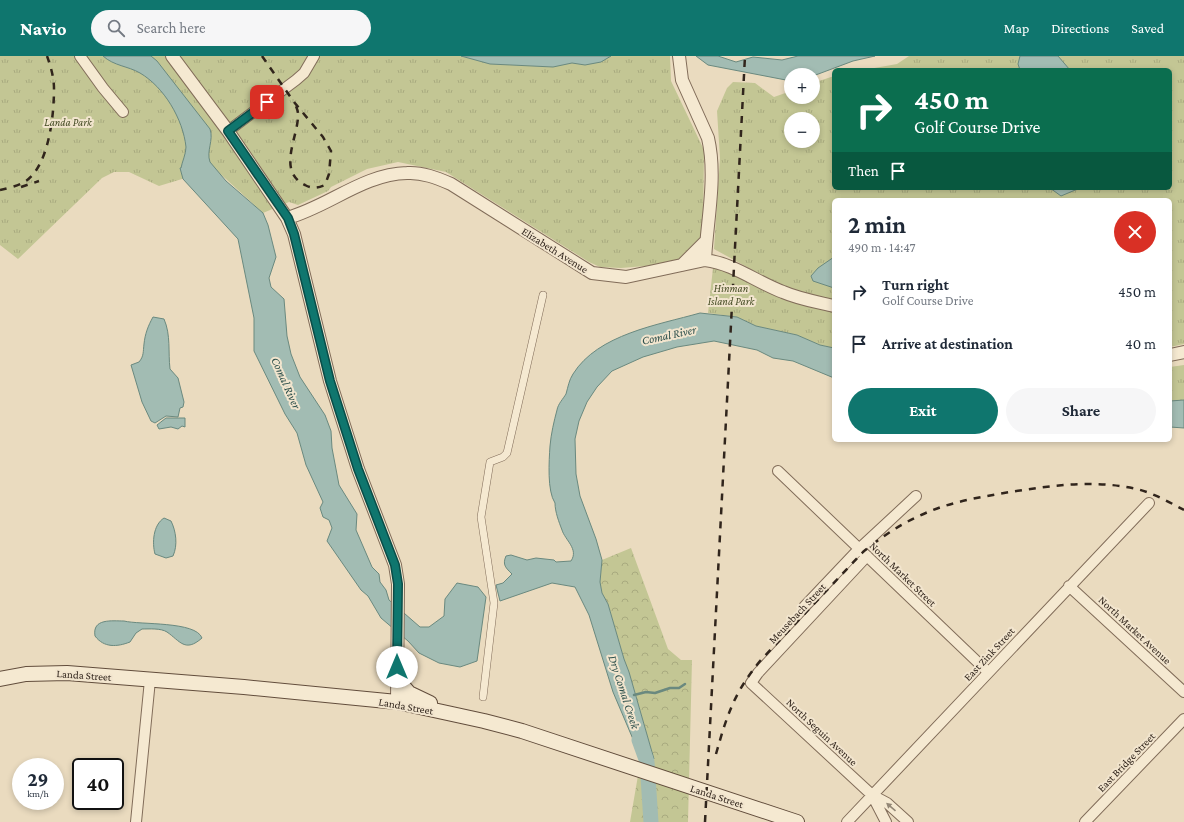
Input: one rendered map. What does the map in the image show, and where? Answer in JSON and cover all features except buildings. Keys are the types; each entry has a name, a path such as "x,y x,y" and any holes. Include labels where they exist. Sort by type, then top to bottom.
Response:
{"main road":[{"path":"0,669 26,674"},
{"name":"Landa Street","path":"0,679 26,674 67,673 244,687 397,702 484,720 557,742 797,822"},
{"path":"398,680 409,694 430,703 434,710"}],"street":[{"path":"80,56 103,88 123,112"},
{"path":"172,56 228,131 288,218 294,234 330,381 358,469 395,565 398,584 397,702"},
{"path":"228,131 296,80 304,73 314,56"},
{"path":"680,56 682,80 708,138 710,148 712,173 706,241 706,260 728,265 783,292 832,305"},
{"name":"Elizabeth Avenue","path":"288,218 305,212 365,183 384,176 407,172 431,176 451,184 592,273 626,278 706,260"},
{"path":"682,265 706,241"},
{"path":"483,697 494,603 481,517 490,462 503,457 506,453 543,295"},
{"path":"1172,355 1184,352"},
{"name":"North Market Street","path":"778,471 988,672"},
{"name":"Meusebach Street","path":"755,687 751,683 758,672 863,552 916,496"},
{"name":"East Zink Street","path":"847,822 1149,503"},
{"name":"Meusebach Street","path":"804,607 863,552"},
{"name":"North Market Avenue","path":"1069,586 1184,692"},
{"path":"136,822 150,680"},
{"name":"North Seguin Avenue","path":"755,687 872,795 887,803 908,822"},
{"name":"East Bridge Street","path":"1085,822 1184,719"},
{"name":"North Seguin Avenue","path":"872,795 886,822"}],"green space":[{"name":"Landa Park","path":"0,56 670,56 671,81 704,150 703,230 697,247 683,258 658,265 621,268 600,267 589,262 446,172 398,162 367,169 331,187 328,191 298,205 289,202 263,213 215,169 159,186 129,172 114,172 102,178 18,259 0,245"},
{"path":"909,56 1184,56 1184,344 1172,347 1172,198 832,198 832,302 804,295 778,284 714,249 720,158 717,111 727,88 733,82 755,83 774,97 784,93 784,104 820,104 820,81 832,77 832,190 1172,190 1172,68 874,68 897,64"},
{"name":"Hinman Island Park","path":"713,268 720,268 779,297 799,304 832,312 832,348 820,345 797,335 756,326 737,317 708,313"},
{"path":"1184,365 1184,400 1172,401 1172,367"},
{"path":"631,548 668,649 681,660 692,660 688,822 630,822 641,758 654,759 629,672 608,604 602,593 600,582 602,560"}],"water":[{"name":"Comal River","path":"103,56 151,56 157,61 210,129 210,162 226,181 263,213 268,225 276,257 269,278 271,287 284,299 287,336 291,354 300,377 325,415 331,431 332,448 339,485 357,514 356,530 372,567 379,574 380,582 386,590 389,600 420,627 429,627 444,616 445,599 457,583 478,587 486,597 477,661 460,667 439,663 419,653 408,641 381,618 368,596 361,590 327,541 332,528 329,520 323,517 320,508 323,502 306,465 297,433 285,414 254,351 254,318 238,239 183,179 180,168 186,150 184,136 176,115 164,95 149,79 140,73 116,64"},
{"path":"461,56 611,56 601,62 585,65 572,63 553,67 490,64"},
{"path":"696,56 718,56 736,62 753,57 782,60 798,56 875,56 853,61 820,73 820,68 784,68 784,80 708,65"},
{"path":"1020,56 1058,56 1068,68 1019,68 1018,64"},
{"path":"1053,190 1075,190 1061,196"},
{"path":"832,258 832,287 813,281 811,276 818,268"},
{"name":"Comal River","path":"700,313 737,317 756,326 797,335 820,345 832,348 832,377 793,361 773,358 757,350 714,341 677,347 643,357 612,371 597,387 587,402 579,421 575,439 576,474 580,496 602,560 600,582 602,593 608,604 654,759 641,758 613,692 589,615 575,587 552,583 500,601 496,585 503,583 512,574 506,568 506,556 511,555 527,560 536,558 554,560 556,562 571,561 573,552 556,513 550,484 550,441 558,406 566,394 573,374 584,360 597,349 613,340 648,327"},
{"path":"153,317 164,319 168,337 170,369 178,378 184,402 183,407 180,408 178,417 166,416 155,423 151,421 142,402 131,365 139,362 142,358 144,340"},
{"path":"1184,400 1184,428 1172,427 1172,401"},
{"path":"166,418 185,418 185,427 182,426 178,429 171,427 159,429 157,425"},
{"path":"164,518 171,521 176,538 176,547 173,556 166,558 155,554 154,545 154,534 160,521"},
{"path":"109,621 179,626 198,633 202,638 191,645 187,645 179,642 167,632 162,630 142,629 136,633 130,642 120,645 111,645 102,643 95,636 95,630 100,623"}],"waterway":[{"path":"634,695 646,692 655,693 670,688 679,688 685,684"},
{"name":"Dry Comal Creek","path":"639,740 647,762 651,822"}],"railway":[{"path":"0,190 17,186 26,181 34,174 45,152 49,139 53,112 54,89 52,72 47,56"},
{"path":"262,56 294,102 323,137 331,151 329,174 325,185 315,188 305,185 296,179 292,171 290,162 291,152 298,114 294,102"},
{"path":"705,822 745,56"},
{"path":"21,187 39,181"},
{"path":"716,754 732,705 760,661 863,552 904,523 929,511 971,499 1037,488 1087,484 1103,484 1137,489 1155,495 1184,510"}],"route":[{"path":"267,102 228,131 288,218 294,234 330,381 358,469 395,565 398,584 397,667"}]}
